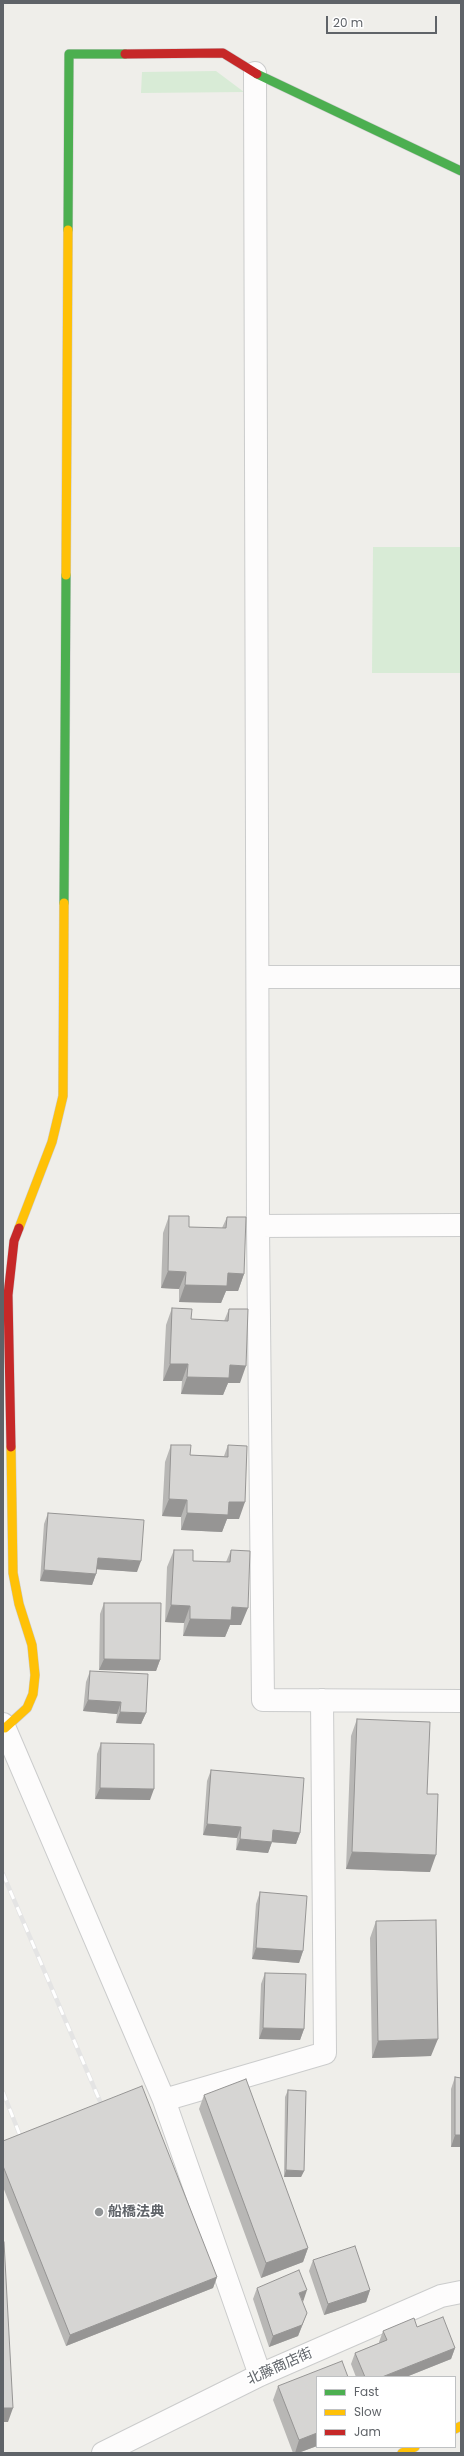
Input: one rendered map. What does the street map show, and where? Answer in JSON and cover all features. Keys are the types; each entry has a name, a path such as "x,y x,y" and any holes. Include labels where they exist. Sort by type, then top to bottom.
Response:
{"street":[{"path":"260,2375 164,2100 4,1726 27,1708 33,1694 35,1675 32,1645 19,1604 13,1573 9,1287 14,1241 52,1142 63,1096 69,54 223,53 255,73 461,172"},
{"path":"255,73 258,1226 263,1700 461,1701"},
{"path":"258,977 461,977"},
{"path":"258,1226 461,1225"},
{"path":"164,2100 325,2053 322,1700"},
{"name":"北藤商店街","path":"103,2453 260,2375 441,2296 461,2292"},
{"path":"402,2453 413,2448"}],"green space":[{"path":"216,71 244,92 141,93 142,72"},
{"path":"373,547 461,547 461,673 372,673"}],"building":[{"path":"169,1216 189,1216 189,1227 226,1228 227,1217 246,1217 244,1274 228,1273 227,1286 185,1285 186,1272 168,1271"},
{"path":"172,1308 192,1309 191,1319 228,1321 229,1309 248,1309 246,1366 230,1365 229,1378 187,1377 188,1364 170,1364"},
{"path":"171,1445 191,1445 190,1455 228,1457 228,1445 247,1446 245,1502 229,1502 228,1515 187,1513 187,1500 169,1499"},
{"path":"48,1513 144,1520 141,1561 98,1558 96,1574 44,1570"},
{"path":"174,1550 193,1550 193,1561 230,1562 231,1550 250,1551 248,1608 232,1607 231,1620 190,1619 190,1606 171,1605"},
{"path":"104,1603 161,1603 160,1660 104,1659"},
{"path":"90,1671 148,1674 146,1713 120,1712 121,1702 88,1700"},
{"path":"357,1719 430,1722 427,1794 438,1794 436,1855 352,1852"},
{"path":"101,1743 154,1744 154,1789 100,1788"},
{"path":"211,1770 304,1778 300,1833 273,1830 272,1842 240,1839 241,1827 207,1824"},
{"path":"260,1892 307,1896 303,1951 256,1948"},
{"path":"436,1920 438,2039 378,2041 376,1921"},
{"path":"265,1973 306,1974 304,2029 263,2028"},
{"path":"455,2077 461,2078 461,2135 455,2135"},
{"path":"246,2079 308,2248 266,2263 204,2095"},
{"name":"船橋法典","path":"142,2086 217,2277 70,2335 3,2166 3,2141"},
{"path":"288,2090 306,2091 304,2171 286,2170"},
{"path":"3,2240 4,2242 13,2408 3,2408"},
{"path":"355,2246 370,2290 328,2304 313,2260"},
{"path":"299,2270 307,2290 299,2293 307,2313 302,2325 273,2336 257,2288"},
{"path":"443,2317 455,2348 385,2376 365,2376 355,2353 387,2340 383,2331 414,2318 417,2327"},
{"path":"342,2361 348,2376 316,2376 316,2433 299,2440 278,2386"}],"railway":[{"path":"3,1874 102,2106"},
{"path":"3,2092 21,2138"}],"traffic: fast":[{"path":"68,230 69,54 125,54"},
{"path":"257,74 461,171"},
{"path":"64,903 66,575"}],"traffic: slow":[{"path":"66,575 68,230"},
{"path":"19,1228 52,1142 63,1096 64,903"},
{"path":"5,1728 27,1708 33,1694 35,1675 32,1645 19,1604 13,1573 11,1447"},
{"path":"456,2428 461,2426"},
{"path":"402,2453 413,2448"}],"traffic: jam":[{"path":"125,54 223,53 257,74"},
{"path":"11,1447 8,1295 14,1241 19,1228"}],"place":[{"name":"船橋法典","path":"99,2212"}]}
